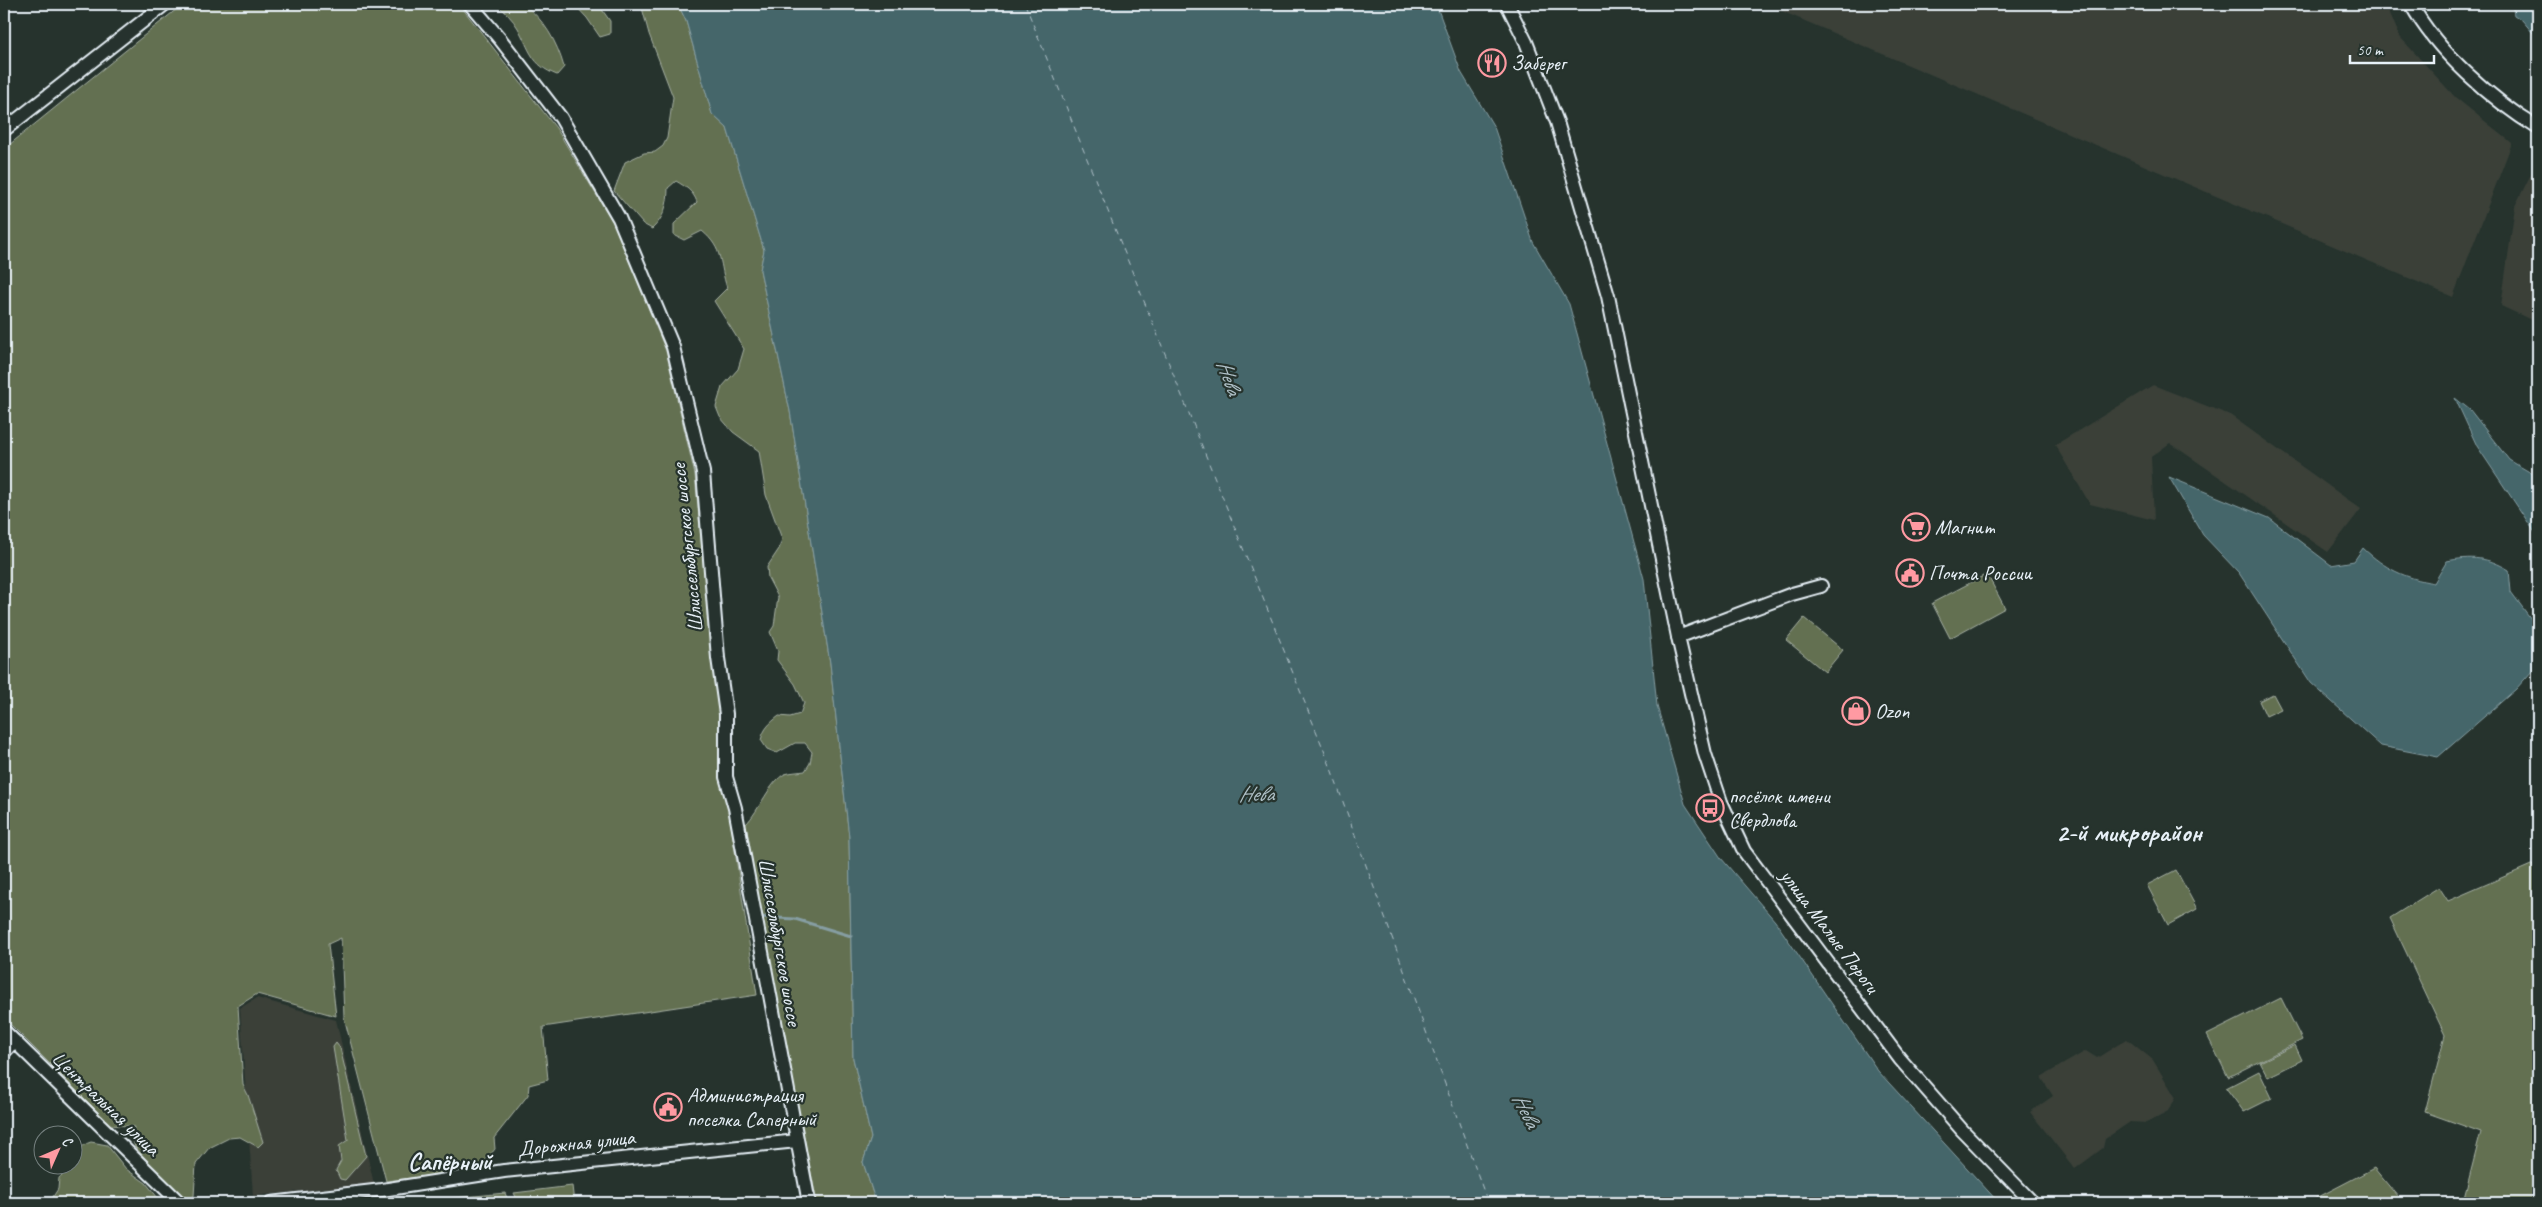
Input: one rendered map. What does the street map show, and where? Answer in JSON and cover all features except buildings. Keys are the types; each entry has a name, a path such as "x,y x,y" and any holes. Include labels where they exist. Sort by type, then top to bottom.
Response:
{"street":[{"path":"4,130 165,4"},
{"name":"Шлиссельбургское шоссе","path":"470,4 500,39 561,118 620,218 673,346 703,472 718,658 726,714 726,777 735,808 809,1203"},
{"name":"улица Малые Пороги","path":"1508,4 1526,42 1557,122 1608,296 1678,636 1705,754 1721,802 1744,851 1900,1059 1962,1130 2033,1203"},
{"path":"2411,4 2426,27 2452,58 2486,89 2538,128"},
{"path":"1678,636 1792,594 1821,586"},
{"name":"Центральная улица","path":"4,1031 180,1203"},
{"path":"4,1052 14,1041"},
{"name":"Дорожная улица","path":"271,1203 514,1170 797,1141"}],"shaded area":[{"path":"1765,4 2386,4 2400,37 2455,97 2512,143 2453,297"},
{"path":"2538,160 2538,323 2501,306 2515,206"},
{"path":"2153,385 2230,415 2361,509 2328,552 2170,443 2151,457 2154,520 2090,504 2055,445"},
{"path":"257,998 336,1020 374,1184 253,1196 240,1008"},
{"path":"2127,1039 2153,1060 2176,1098 2168,1111 2146,1123 2130,1122 2105,1139 2103,1148 2075,1169 2030,1112 2053,1096 2041,1077 2086,1051 2097,1058"}],"green space":[{"path":"183,4 459,4 556,128 614,224 666,351 695,475 712,658 721,716 721,779 729,812 757,995 543,1027 548,1080 529,1085 528,1095 494,1138 495,1149 478,1170 386,1181 344,1017 341,938 328,944 336,1016 257,994 238,1006 243,1085 263,1142 258,1147 240,1137 229,1138 209,1148 196,1164 194,1196 185,1202 135,1147 132,1137 134,1127 104,1122 98,1112 4,1018 4,149"},
{"path":"497,4 523,4 543,24 553,40 564,67 557,75 536,62 516,25"},
{"path":"574,4 598,4 610,21 610,34 600,37 587,18"},
{"path":"641,4 678,4 686,21 712,114 727,128 764,250 760,270 790,411 830,663 849,837 853,1058 871,1138 863,1162 876,1203 817,1203 758,908 746,824 774,783 787,773 805,771 810,763 812,752 805,743 795,743 777,753 767,749 761,740 766,729 773,721 779,716 790,717 800,714 804,703 795,684 777,660 778,651 770,632 774,626 778,597 768,578 767,567 779,549 782,539 766,495 759,451 733,432 720,417 716,407 722,387 738,369 744,349 714,301 727,288 720,257 714,244 702,231 684,240 674,235 674,224 697,202 691,192 676,181 668,188 664,210 660,220 652,229 643,224 614,191 625,162 644,153 655,152 663,146 667,138 673,97 649,34"},
{"path":"1987,574 2005,608 1950,638 1932,603"},
{"path":"1804,618 1843,650 1825,672 1786,640"},
{"path":"2273,694 2281,709 2266,716 2259,701"},
{"path":"2538,862 2538,1203 2459,1203 2464,1198 2481,1132 2425,1112 2445,1035 2390,918 2439,887 2448,901"},
{"path":"2176,870 2197,909 2168,925 2147,885"},
{"path":"2281,998 2302,1040 2228,1077 2207,1035"},
{"path":"336,1043 340,1048 366,1156 345,1180 340,1179 336,1170 341,1161 339,1146 348,1140 333,1047"},
{"path":"2295,1045 2302,1060 2268,1077 2260,1062"},
{"path":"2259,1071 2272,1098 2244,1112 2226,1088"},
{"path":"87,1143 107,1145 126,1169 146,1183 162,1203 49,1203 58,1189 59,1178 63,1174 82,1174 82,1147"},
{"path":"2374,1168 2403,1203 2307,1203"},
{"path":"572,1186 574,1203 519,1203 514,1193"},
{"path":"505,1193 509,1203 404,1203"}],"water":[{"name":"Нева","path":"678,4 1436,4 1461,72 1494,127 1533,242 1569,304 1644,579 1657,706 1685,804 1721,858 1775,921 1878,1071 1999,1203 876,1203 863,1162 871,1138 853,1058 849,837 830,663 790,411 760,270 764,250 727,128 712,114 686,21"},
{"path":"2512,4 2537,4 2538,39 2522,20 2514,15"},
{"path":"2455,398 2470,410 2509,460 2538,477 2538,537 2477,446"},
{"path":"2169,477 2269,518 2331,565 2354,561 2363,548 2379,562 2396,572 2434,583 2447,561 2472,558 2494,562 2509,570 2511,592 2531,619 2538,637 2538,654 2533,670 2516,689 2438,757 2381,746 2311,683 2239,573 2203,535"}],"waterway":[{"path":"759,917 795,919 851,936"}],"ferry route":[{"path":"1025,4 1329,763 1488,1203"}],"place":[{"name":"Заберег","path":"1492,63"},
{"name":"Магнит","path":"1916,527"},
{"name":"Почта России","path":"1910,573"},
{"name":"Ozon","path":"1856,711"},
{"name":"посёлок имени Свердлова","path":"1710,808"},
{"name":"Администрация поселка Саперный","path":"668,1107"}],"district":[{"name":"2-й микрорайон","path":"2129,832"},
{"name":"Сапёрный","path":"450,1162"}]}
